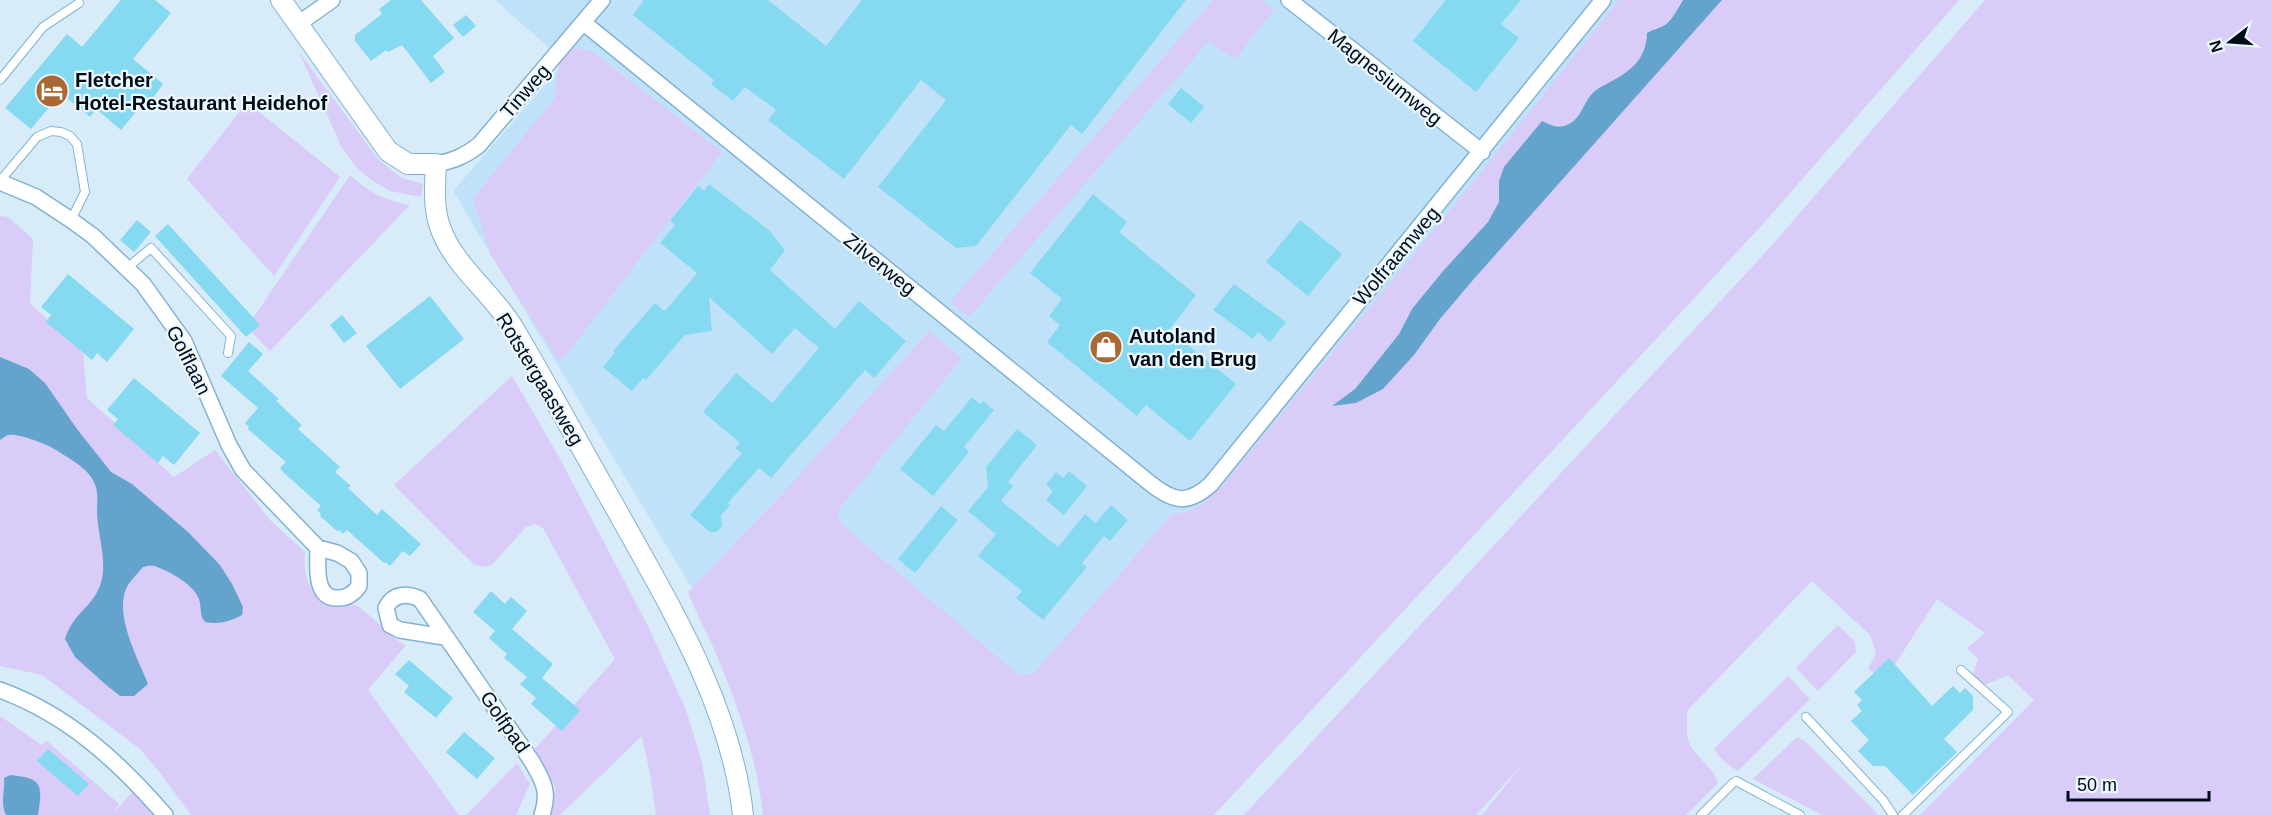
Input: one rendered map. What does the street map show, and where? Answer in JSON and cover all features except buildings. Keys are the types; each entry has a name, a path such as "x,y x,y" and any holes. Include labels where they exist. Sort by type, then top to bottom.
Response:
{"street":[{"path":"281,0 388,151 408,164 436,164"},
{"path":"298,24 332,0"},
{"name":"Tinweg","path":"436,164 466,155 479,145 602,0"},
{"name":"Magnesiumweg","path":"1289,0 1482,152"},
{"name":"Wolfraamweg","path":"1180,499 1195,496 1211,483 1482,152 1603,0"},
{"name":"Zilverweg","path":"584,23 1166,496 1180,499"},
{"name":"Rotstergaastweg","path":"436,164 435,203 440,226 449,247 513,326 660,588 694,656 725,731 743,815"},
{"name":"Golflaan","path":"0,182 36,197 71,220 93,236 144,284 183,341 229,445 243,470 318,548"},
{"name":"Golfpad","path":"444,636 542,778 547,799 542,815"},
{"path":"0,690 27,700 54,714 96,744 165,815"}],"lane":[{"path":"0,80 43,27 79,3"},
{"path":"0,182 37,137 51,131 70,136 77,144 85,192 71,220"},
{"path":"127,268 151,248 231,336 228,353"},
{"path":"1903,815 2008,712 1962,670"},
{"path":"1806,717 1883,800 1893,815"},
{"path":"1701,815 1735,782 1800,815"}],"shaded area":[{"path":"495,0 1629,0 1220,494 1168,525 1033,679 693,590 453,191 565,62"},
{"path":"1213,0 1261,0 1274,10 1235,60 1209,41 969,317 950,302"},
{"path":"1619,0 1683,0 1664,26 1647,33 1644,50 1637,63 1593,93 1573,122 1559,126 1542,122 1499,181 1499,202 1488,222 1412,309 1399,334 1355,389 1334,406 1383,389 1414,355 1440,319 1473,280 1722,0 1959,0 1763,224 1214,815 763,815 751,750 730,687 688,592 782,494 929,331 962,358 837,512 842,525 1019,675 1033,674 1172,514 1196,508 1226,481 1471,185"},
{"path":"1985,0 2272,0 2272,815 1920,815 2034,700 2008,675 1987,684 1979,684 1973,673 1978,659 1967,648 1985,633 1937,599 1894,666 1874,673 1868,669 1876,653 1870,635 1812,581 1687,711 1688,740 1695,752 1712,771 1718,783 1686,815 1482,815 1522,765 1476,815 1244,815 1764,254"},
{"path":"569,50 592,51 722,152 560,363 490,254 473,198 555,98 559,63"},
{"path":"299,52 378,159 402,178 423,184 421,197 390,191 371,180 354,165 341,146"},
{"path":"247,102 340,177 274,276 187,179"},
{"path":"350,175 378,195 410,205 270,351 247,327"},
{"path":"0,216 8,217 33,239 30,303 83,353 87,398 174,477 215,450 270,520 305,552 307,579 316,594 322,600 344,601 358,607 391,636 406,645 368,690 459,815 191,815 140,749 42,675 0,666"},
{"path":"512,376 559,457 649,628 686,710 702,762 710,815 656,815 642,736 560,815 544,815 556,788 533,751 615,659 543,528 535,524 526,527 492,565 483,567 474,564 394,485"},
{"path":"1838,625 1855,642 1856,652 1818,691 1796,668"},
{"path":"1788,676 1810,699 1738,771 1724,762 1714,749"},
{"path":"0,716 42,745 47,741 119,804 113,813 133,792 153,815 0,815"},
{"path":"1797,737 1805,741 1877,815 1822,815 1753,779"},
{"path":"517,763 530,784 516,815 466,815"}],"water":[{"path":"1683,0 1722,0 1473,280 1440,319 1414,355 1383,389 1356,403 1332,406 1355,389 1399,334 1412,309 1488,222 1499,202 1499,181 1504,167 1542,121 1559,127 1573,121 1593,93 1632,68 1644,50 1647,33 1668,23"},
{"path":"0,357 29,369 45,383 111,472 132,484 188,532 220,565 243,607 242,615 233,619 220,623 205,622 199,599 187,584 163,569 155,566 143,567 128,585 123,608 128,635 148,684 134,696 120,696 105,684 75,657 65,639 75,619 96,594 103,575 97,490 87,472 52,448 13,435 0,440"},
{"path":"10,775 29,778 38,784 40,796 38,815 6,815 3,802 4,778"}],"place":[{"name":"Fletcher Hotel-Restaurant Heidehof","path":"52,91"},
{"name":"Autoland van den Brug","path":"1106,347"}]}
